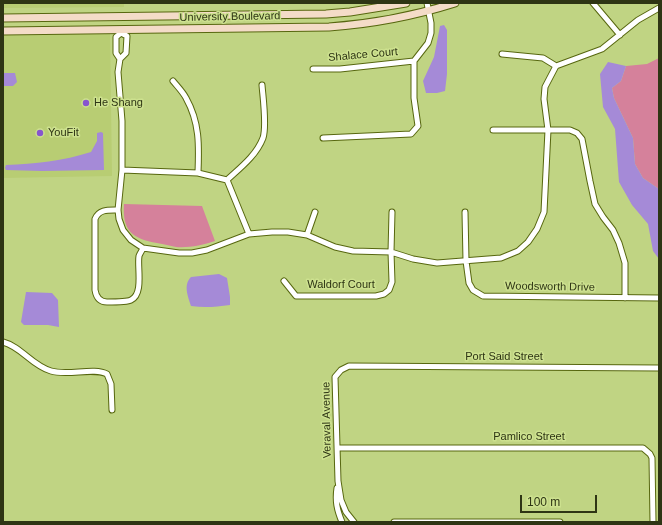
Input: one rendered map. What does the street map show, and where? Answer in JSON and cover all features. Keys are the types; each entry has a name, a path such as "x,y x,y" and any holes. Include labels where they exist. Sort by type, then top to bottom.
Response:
{"main road":[{"name":"University Boulevard","path":"3,18 326,14 350,12 406,3"},
{"name":"University Boulevard","path":"3,31 121,31 336,26 385,20 429,11 455,3"}],"street":[{"path":"323,138 411,134 418,126 414,98 414,61 428,43 432,33 427,3"},
{"path":"593,3 620,35"},
{"path":"120,59 116,53 116,37 121,31 127,36 127,43 126,53 120,59 118,72 122,121 122,170 118,210 119,219 123,230 130,240 144,248 192,254 249,234 288,232 307,235 335,247 370,252 391,252 413,259 437,263 501,258 518,251 528,242 537,229 544,212 548,130 544,99 545,87 556,66 602,49 638,20 659,8"},
{"path":"502,54 543,58 556,66"},
{"name":"Shalace Court","path":"314,69 340,69 414,61"},
{"path":"173,81 186,96 197,124 199,140 198,174"},
{"path":"227,180 253,156 263,137 262,85"},
{"path":"493,130 570,130 577,133 582,139 595,204 613,230 625,263 625,298"},
{"path":"122,170 198,174 227,180"},
{"path":"227,180 249,234"},
{"path":"118,210 106,210 100,212 96,216 95,220 95,290 96,295 100,300 104,302 131,300 136,296 139,289 139,257 144,248"},
{"path":"307,235 315,212"},
{"path":"391,252 392,212"},
{"name":"Woodsworth Drive","path":"465,212 466,261 469,283 473,290 483,296 659,298"},
{"name":"Waldorf Court","path":"284,281 296,296 376,296 384,294 389,290 392,282 391,252"},
{"path":"3,342 13,345 40,367 52,371 66,373 99,371 104,373 108,376 111,384 112,410"},
{"name":"Port Said Street","path":"350,366 659,368"},
{"name":"Veraval Avenue","path":"350,366 341,370 335,377 338,481 340,500 346,512 354,522"},
{"name":"Pamlico Street","path":"338,448 643,448 652,458 653,522"},
{"name":"Veraval Avenue","path":"338,481 336,497 337,510 342,522"},
{"path":"394,522 560,522"}],"shaded area":[{"path":"3,3 124,3 124,7 3,8"},
{"path":"444,25 447,30 447,74 445,91 426,93 423,81 434,57 440,26"},
{"path":"110,30 112,176 3,178 3,31"},
{"path":"659,58 659,189 643,178 635,164 633,138 614,98 612,88 621,81 626,66 647,64"},
{"path":"608,62 626,66 621,81 612,88 614,98 633,138 635,164 643,178 659,189 659,259 653,251 648,224 632,205 619,182 615,129 603,107 600,74"},
{"path":"3,73 15,73 17,82 13,86 3,86"},
{"path":"97,133 103,133 104,170 42,171 6,170 5,168 6,165 49,162 91,152 97,141"},
{"path":"124,204 202,206 215,241 196,246 174,247 141,239 135,236 127,227 125,221"},
{"path":"219,274 227,278 230,305 210,307 191,306 187,284 191,277"},
{"path":"26,292 52,293 58,300 59,327 48,325 24,325 21,322"}],"place":[{"name":"He Shang","path":"86,103"},
{"name":"YouFit","path":"40,133"}]}
